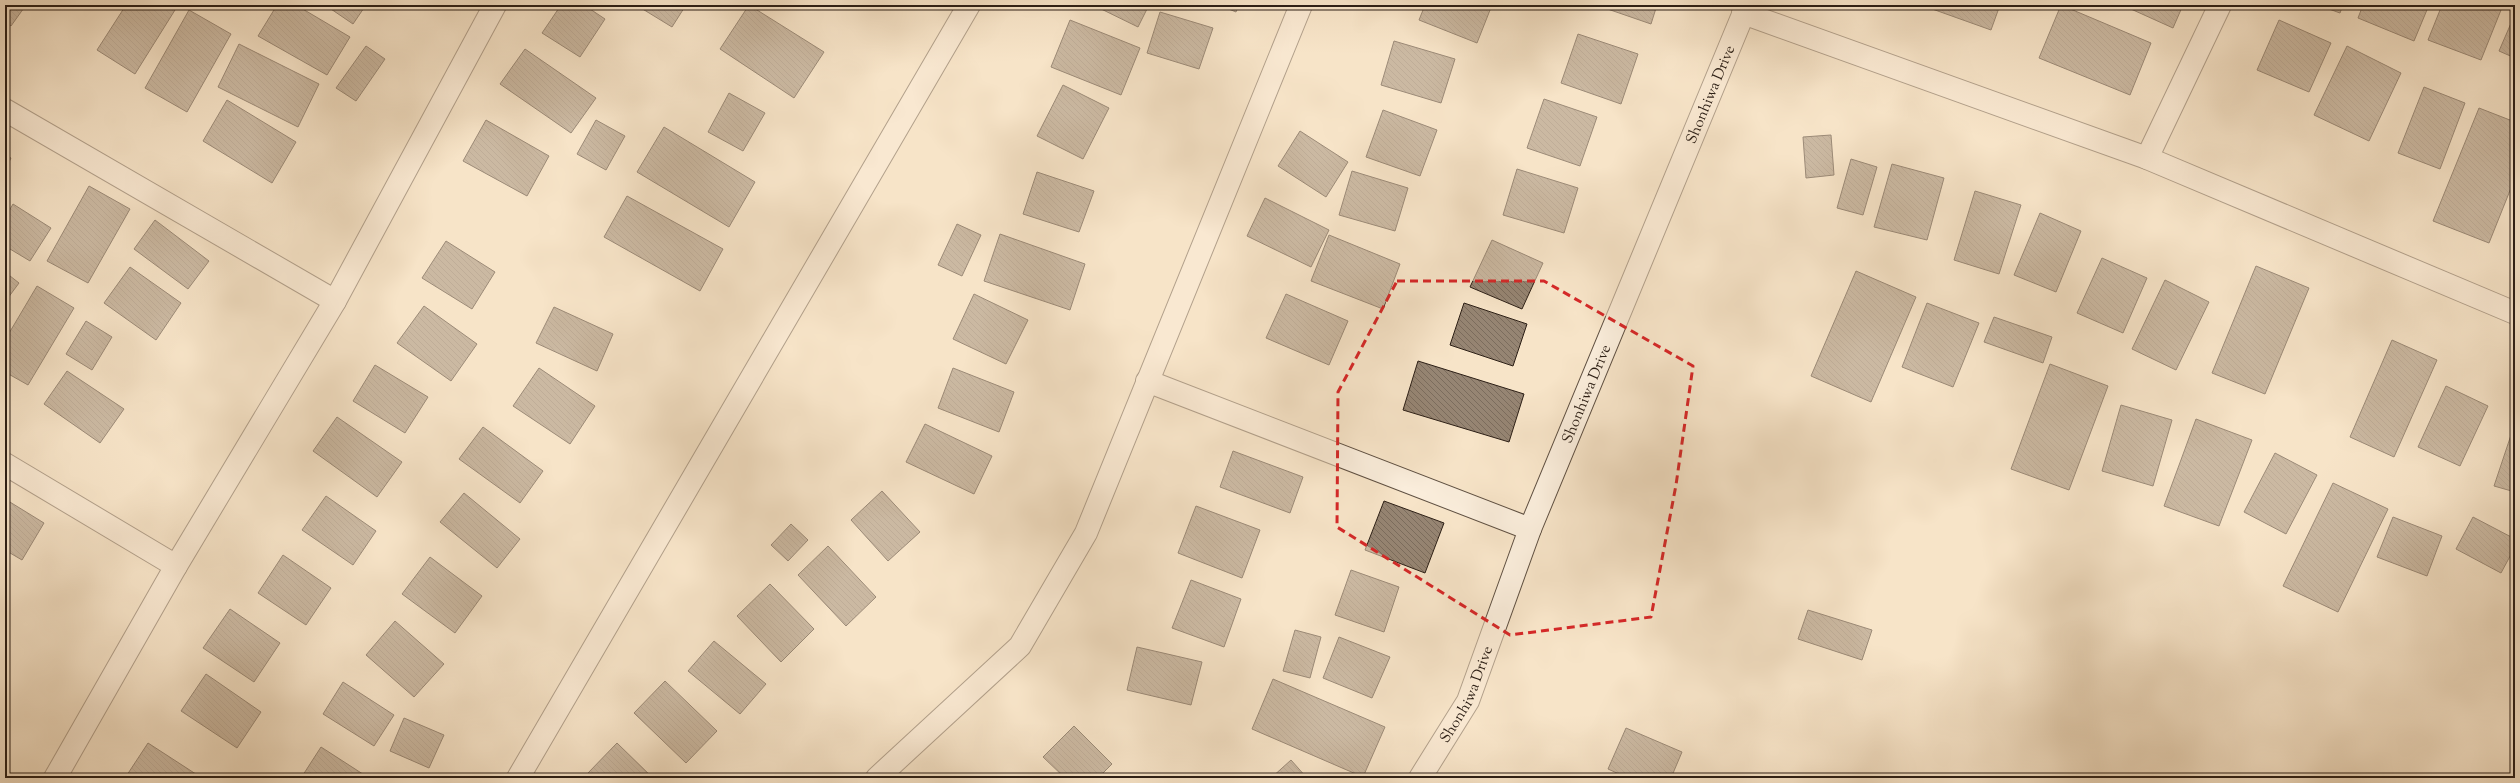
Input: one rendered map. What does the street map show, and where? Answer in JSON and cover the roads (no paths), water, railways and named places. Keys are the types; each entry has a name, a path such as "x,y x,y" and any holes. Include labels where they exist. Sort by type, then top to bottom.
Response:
{"street":[{"path":"518,778 969,5"},
{"path":"877,778 1020,646 1086,533 1301,5"},
{"path":"2147,158 2220,5"},
{"path":"55,778 176,566 335,301 486,8"},
{"path":"1745,9 2147,158 2515,313"},
{"name":"Shonhiwa Drive","path":"1420,778 1468,701 1530,529 1745,9"},
{"path":"5,110 335,301"},
{"path":"1147,382 1530,529"},
{"path":"5,464 176,566"}]}
